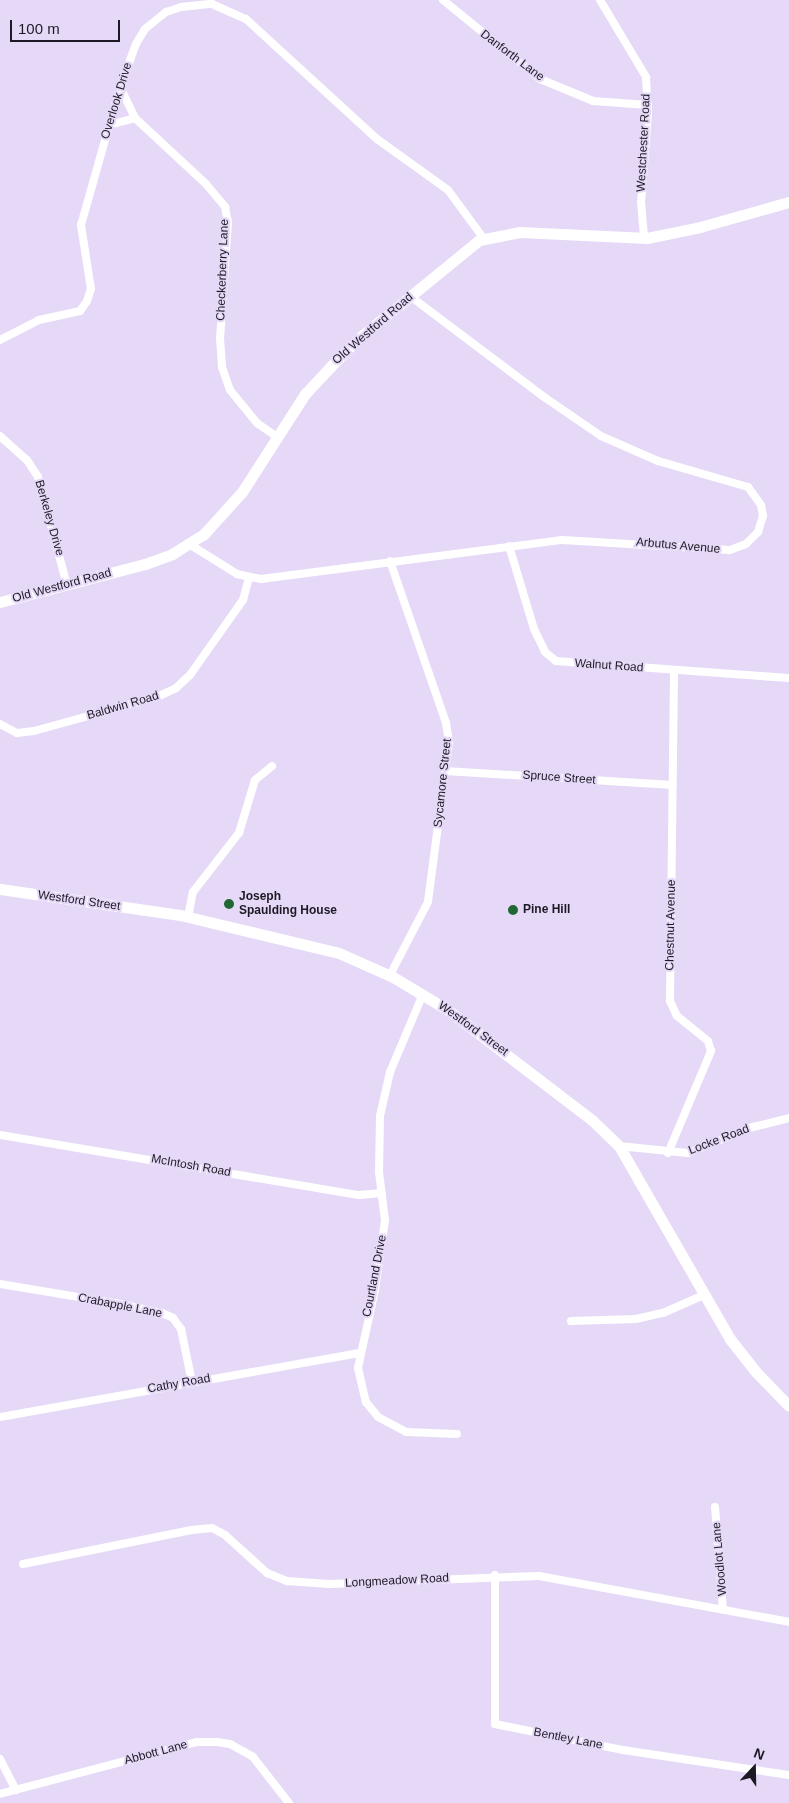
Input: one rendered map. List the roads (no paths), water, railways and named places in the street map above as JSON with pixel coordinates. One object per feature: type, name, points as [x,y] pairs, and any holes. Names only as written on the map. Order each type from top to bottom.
[{"type":"main road","name":"Old Westford Road","points":[[0,602],[144,564],[172,554],[203,535],[232,505],[305,394],[330,367],[410,296],[484,239],[520,232],[644,238],[700,227],[789,202]]},
{"type":"main road","name":"Westford Street","points":[[0,889],[188,917],[339,953],[390,976],[423,994],[480,1032],[592,1120],[619,1146],[744,1357],[789,1406]]},
{"type":"street","name":"Danforth Lane","points":[[443,0],[506,54],[558,88],[593,100],[648,105]]},
{"type":"street","name":"Westchester Road","points":[[600,0],[646,77],[648,105],[641,202],[644,238]]},
{"type":"street","name":"Overlook Drive","points":[[0,340],[39,320],[80,311],[87,301],[91,289],[81,225],[120,88],[136,44],[156,19],[181,7],[212,4],[229,9],[266,35],[377,139],[448,190],[484,239]]},
{"type":"street","name":"Checkerberry Lane","points":[[120,88],[135,118],[206,184],[225,207],[228,222],[220,338],[222,367],[230,390],[257,423],[277,437]]},
{"type":"street","points":[[109,124],[135,118]]},
{"type":"street","name":"Arbutus Avenue","points":[[249,578],[576,539],[730,550],[746,544],[755,537],[760,528],[762,511],[756,495],[743,484],[658,461],[601,436],[544,397],[410,296]]},
{"type":"street","name":"Berkeley Drive","points":[[0,436],[20,453],[38,477],[67,585]]},
{"type":"street","points":[[189,544],[249,578]]},
{"type":"street","name":"Walnut Road","points":[[508,546],[534,629],[550,658],[575,664],[789,678]]},
{"type":"street","name":"Sycamore Street","points":[[390,561],[446,723],[449,742],[428,902],[390,976]]},
{"type":"street","name":"Baldwin Road","points":[[0,724],[16,733],[34,731],[156,698],[176,688],[190,675],[243,600],[249,578]]},
{"type":"street","name":"Chestnut Avenue","points":[[668,1153],[711,1051],[708,1041],[677,1016],[670,1001],[674,671]]},
{"type":"street","points":[[188,917],[193,892],[239,833],[255,780],[272,766]]},
{"type":"street","name":"Spruce Street","points":[[445,771],[673,785]]},
{"type":"street","name":"Courtland Drive","points":[[423,994],[384,1092],[379,1137],[385,1220],[382,1251],[359,1353],[360,1379],[366,1402],[378,1417],[406,1432],[457,1434]]},
{"type":"street","name":"Locke Road","points":[[619,1146],[668,1153],[688,1153],[743,1130],[789,1118]]},
{"type":"street","name":"McIntosh Road","points":[[0,1135],[359,1195],[382,1193]]},
{"type":"street","name":"Crabapple Lane","points":[[0,1284],[162,1313],[173,1318],[181,1329],[192,1382]]},
{"type":"street","points":[[571,1321],[636,1319],[663,1313],[706,1294]]},
{"type":"street","name":"Cathy Road","points":[[0,1417],[359,1353]]},
{"type":"street","name":"Woodlot Lane","points":[[715,1508],[723,1610]]},
{"type":"street","name":"Longmeadow Road","points":[[22,1564],[192,1530],[212,1528],[225,1535],[262,1570],[286,1581],[329,1584],[495,1575],[567,1580],[789,1622]]},
{"type":"street","name":"Bentley Lane","points":[[495,1575],[495,1724],[623,1750],[789,1775]]},
{"type":"street","name":"Abbott Lane","points":[[0,1794],[197,1742],[217,1742],[230,1744],[253,1757],[289,1803]]},
{"type":"street","points":[[0,1759],[16,1790]]},
{"type":"place","name":"Joseph Spaulding House","points":[[229,904]]},
{"type":"place","name":"Pine Hill","points":[[513,910]]}]
